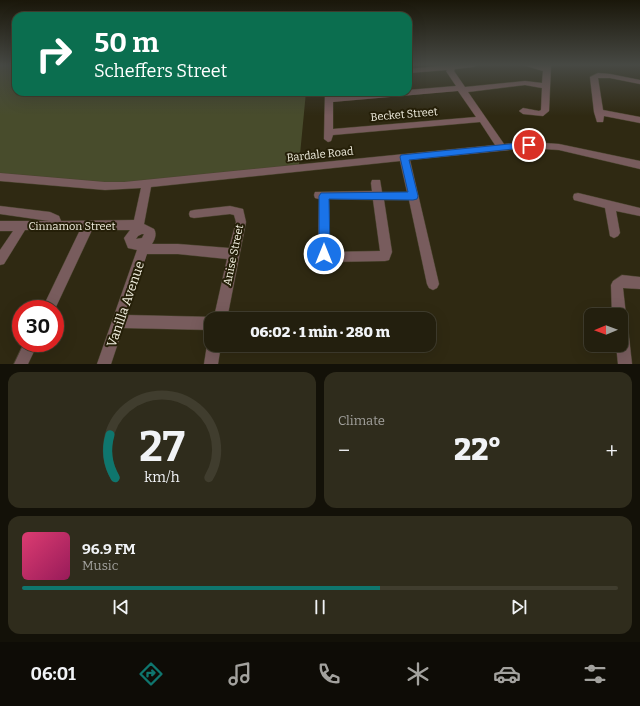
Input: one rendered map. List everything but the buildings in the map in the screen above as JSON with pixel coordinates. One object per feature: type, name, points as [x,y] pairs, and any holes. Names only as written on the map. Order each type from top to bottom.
[{"type":"street","points":[[457,82],[501,147]]},
{"type":"street","points":[[523,111],[540,114],[545,111],[546,82]]},
{"type":"street","points":[[594,82],[599,116],[640,120]]},
{"type":"street","points":[[412,92],[525,83],[546,86]]},
{"type":"street","name":"Becket Street","points":[[329,96],[328,136],[482,119]]},
{"type":"street","name":"Bardale Road","points":[[0,177],[105,186],[147,184],[529,145],[551,146],[640,165]]},
{"type":"street","points":[[404,157],[433,284]]},
{"type":"street","points":[[376,183],[378,196],[386,252],[385,256],[327,257],[324,254],[321,196],[378,196],[413,196]]},
{"type":"street","points":[[147,184],[139,227],[130,240],[132,244],[233,254]]},
{"type":"street","points":[[578,197],[640,212]]},
{"type":"street","points":[[610,205],[614,233]]},
{"type":"street","points":[[0,210],[50,216],[55,219],[56,226]]},
{"type":"street","name":"Anise Street","points":[[194,214],[230,210],[239,212],[240,222],[221,312]]},
{"type":"street","name":"Cinnamon Street","points":[[0,226],[139,227]]},
{"type":"street","points":[[0,260],[22,226]]},
{"type":"street","points":[[52,300],[88,226]]},
{"type":"street","name":"Vanilla Avenue","points":[[104,364],[144,246]]},
{"type":"street","points":[[619,308],[616,285],[622,281],[640,283]]},
{"type":"street","points":[[119,321],[204,323]]},
{"type":"street","points":[[21,364],[27,352]]},
{"type":"street","points":[[211,364],[213,352]]},
{"type":"street","points":[[624,352],[625,364]]},
{"type":"green space","points":[[0,82],[12,82],[12,96],[306,96],[299,165],[139,182],[96,182],[0,174]]},
{"type":"route","points":[[324,254],[324,196],[413,196],[404,157],[529,145]]}]
